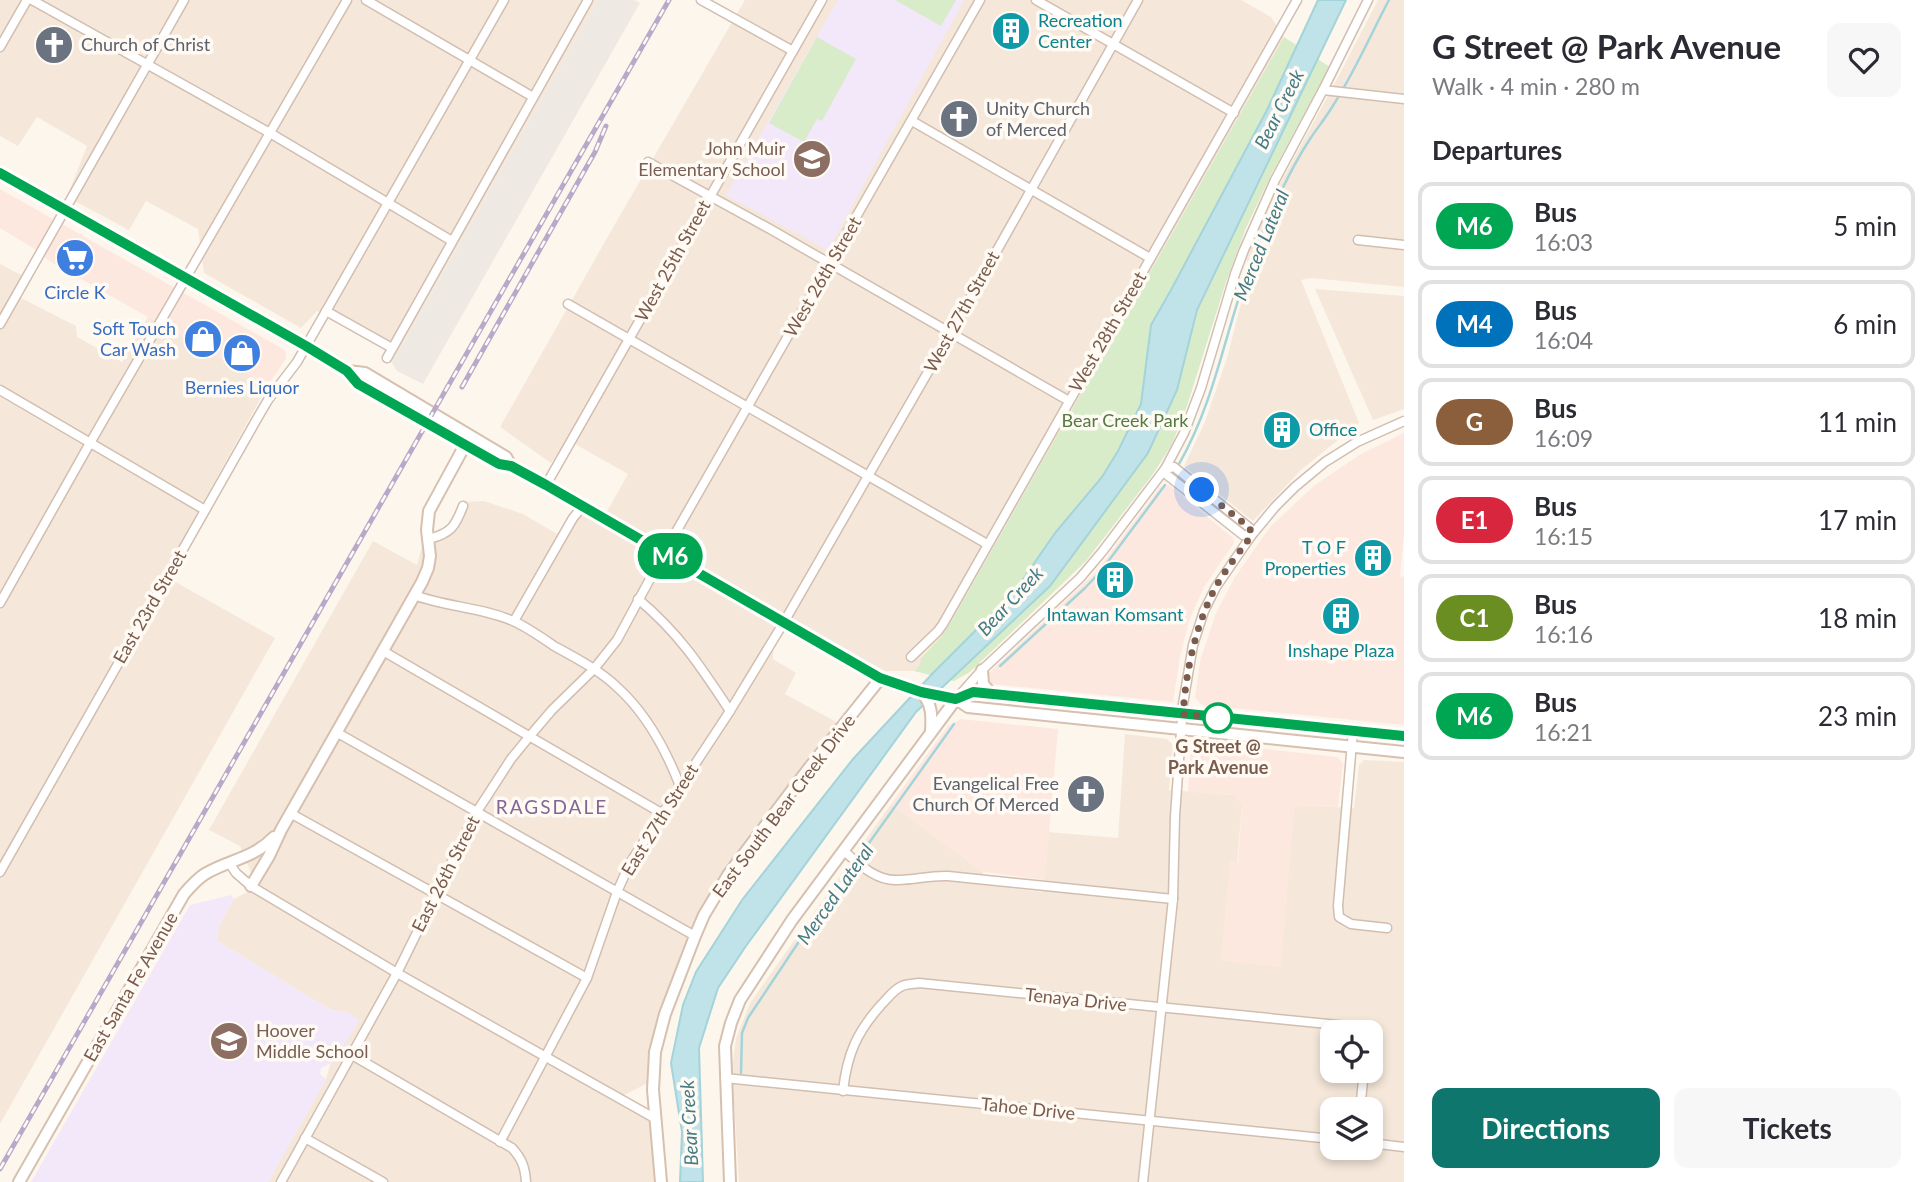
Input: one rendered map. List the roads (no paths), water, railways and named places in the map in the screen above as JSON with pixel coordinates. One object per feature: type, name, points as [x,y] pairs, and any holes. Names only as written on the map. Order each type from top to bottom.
[{"type":"main road","points":[[0,173],[306,346],[347,371],[358,384],[499,464],[511,466],[546,485],[880,678],[921,692],[950,698],[968,707],[1404,752]]},
{"type":"main road","points":[[347,371],[365,373],[506,457],[511,466]]},
{"type":"main road","name":"East Santa Fe Avenue","points":[[251,886],[428,568],[430,551],[427,522],[430,507],[465,445]]},
{"type":"main road","points":[[982,670],[983,684],[992,695]]},
{"type":"main road","name":"East South Bear Creek Drive","points":[[661,1182],[653,1075],[658,1036],[677,980],[704,915],[729,875],[880,678]]},
{"type":"main road","points":[[921,692],[926,697],[931,712],[931,733]]},
{"type":"main road","points":[[730,1182],[725,1046],[740,1000],[792,920],[847,854],[931,733],[950,698],[973,692],[1404,736]]},
{"type":"main road","name":"East Santa Fe Avenue","points":[[19,1182],[184,894],[194,882],[206,874],[263,847],[281,830]]},
{"type":"street","points":[[0,47],[27,0]]},
{"type":"street","points":[[33,0],[270,133],[452,241]]},
{"type":"street","points":[[0,324],[184,0]]},
{"type":"street","points":[[0,603],[347,0]]},
{"type":"street","points":[[366,0],[534,97]]},
{"type":"street","name":"East 23rd Street","points":[[0,872],[268,400],[292,370],[503,0]]},
{"type":"street","points":[[387,358],[588,0]]},
{"type":"street","points":[[701,0],[793,51]]},
{"type":"street","name":"West 25th Street","points":[[546,485],[822,0]]},
{"type":"street","name":"West 26th Street","points":[[664,553],[980,0]]},
{"type":"street","points":[[1037,0],[1234,113]]},
{"type":"street","name":"West 27th Street","points":[[784,622],[1139,0]]},
{"type":"street","name":"West 28th Street","points":[[911,657],[938,631],[1297,0]]},
{"type":"street","points":[[950,698],[1080,578],[1165,469],[1184,433],[1201,388],[1244,250],[1275,180],[1326,91],[1368,0]]},
{"type":"street","points":[[1326,91],[1404,99]]},
{"type":"street","points":[[912,121],[1150,258]]},
{"type":"street","points":[[648,162],[1069,401]]},
{"type":"street","points":[[1358,240],[1404,244]]},
{"type":"street","points":[[568,304],[987,544]]},
{"type":"street","points":[[326,311],[392,348]]},
{"type":"street","points":[[0,390],[205,510]]},
{"type":"street","points":[[1143,1182],[1173,899],[1181,730],[1193,646],[1204,611],[1216,587],[1251,536],[1295,487],[1325,462],[1357,442],[1404,421]]},
{"type":"street","points":[[1165,469],[1174,467],[1250,528],[1251,536]]},
{"type":"street","points":[[1165,469],[1167,475],[1243,535],[1251,536]]},
{"type":"street","points":[[1179,485],[1185,477]]},
{"type":"street","points":[[1196,498],[1202,490]]},
{"type":"street","points":[[429,539],[448,533],[463,506]]},
{"type":"street","points":[[514,621],[573,518],[583,506]]},
{"type":"street","name":"East 26th Street","points":[[281,1182],[397,972],[476,813],[528,737],[594,669],[617,640],[664,553]]},
{"type":"street","points":[[414,595],[514,621],[594,669],[617,687],[643,717],[662,747],[680,786]]},
{"type":"street","points":[[638,599],[678,636],[730,711]]},
{"type":"street","name":"East 27th Street","points":[[500,1142],[587,978],[630,863],[730,711],[784,622]]},
{"type":"street","points":[[383,651],[663,814]]},
{"type":"street","points":[[1353,731],[1339,917],[1351,924],[1387,928]]},
{"type":"street","points":[[336,732],[695,936]]},
{"type":"street","points":[[290,813],[587,978]]},
{"type":"street","points":[[847,854],[871,873],[894,881],[932,875],[948,876],[1173,899]]},
{"type":"street","points":[[230,864],[251,886],[656,1119]]},
{"type":"street","name":"Tenaya Drive","points":[[843,1091],[845,1067],[859,1036],[874,1013],[889,995],[903,986],[919,983],[1320,1023]]},
{"type":"street","points":[[352,1055],[512,1148],[521,1157],[526,1182]]},
{"type":"street","name":"Tahoe Drive","points":[[725,1078],[1320,1138]]},
{"type":"street","points":[[305,1138],[383,1182]]},
{"type":"street","points":[[1383,1145],[1404,1147]]},
{"type":"water","name":"Bear Creek","points":[[1318,0],[1346,0],[1197,310],[1177,390],[1148,453],[1050,586],[916,712],[718,988],[699,1048],[703,1182],[680,1182],[682,1132],[671,1063],[683,1005],[696,972],[742,900],[853,759],[933,673],[1015,591],[1055,533],[1102,477],[1141,404],[1151,325],[1267,110]]},
{"type":"waterway","name":"Merced Lateral","points":[[1179,464],[1204,410],[1247,272],[1276,203],[1302,151],[1349,79],[1389,0]]},
{"type":"waterway","name":"Merced Lateral","points":[[1000,666],[1101,571],[1165,485]]},
{"type":"waterway","name":"Merced Lateral","points":[[741,1073],[742,1033],[748,1018],[804,934],[954,724]]},
{"type":"railway","points":[[0,1169],[669,0]]},
{"type":"railway","points":[[462,387],[595,152],[606,126]]},
{"type":"place","name":"Recreation Center","points":[[1011,31]]},
{"type":"place","name":"Church of Christ","points":[[54,45]]},
{"type":"place","name":"Unity Church of Merced","points":[[959,119]]},
{"type":"place","name":"John Muir Elementary School","points":[[812,159]]},
{"type":"place","name":"Circle K","points":[[75,258]]},
{"type":"place","name":"Soft Touch Car Wash","points":[[203,339]]},
{"type":"place","name":"Bernies Liquor","points":[[242,353]]},
{"type":"place","name":"Office","points":[[1282,430]]},
{"type":"place","name":"T O F Properties","points":[[1373,558]]},
{"type":"place","name":"Intawan Komsant","points":[[1115,580]]},
{"type":"place","name":"Inshape Plaza","points":[[1341,616]]},
{"type":"place","name":"G Street @ Park Avenue","points":[[1218,718]]},
{"type":"place","name":"Evangelical Free Church Of Merced","points":[[1086,794]]},
{"type":"place","name":"Hoover Middle School","points":[[229,1041]]},
{"type":"district","name":"RAGSDALE","points":[[552,807]]},
{"type":"park label","name":"Bear Creek Park","points":[[1125,421]]}]
